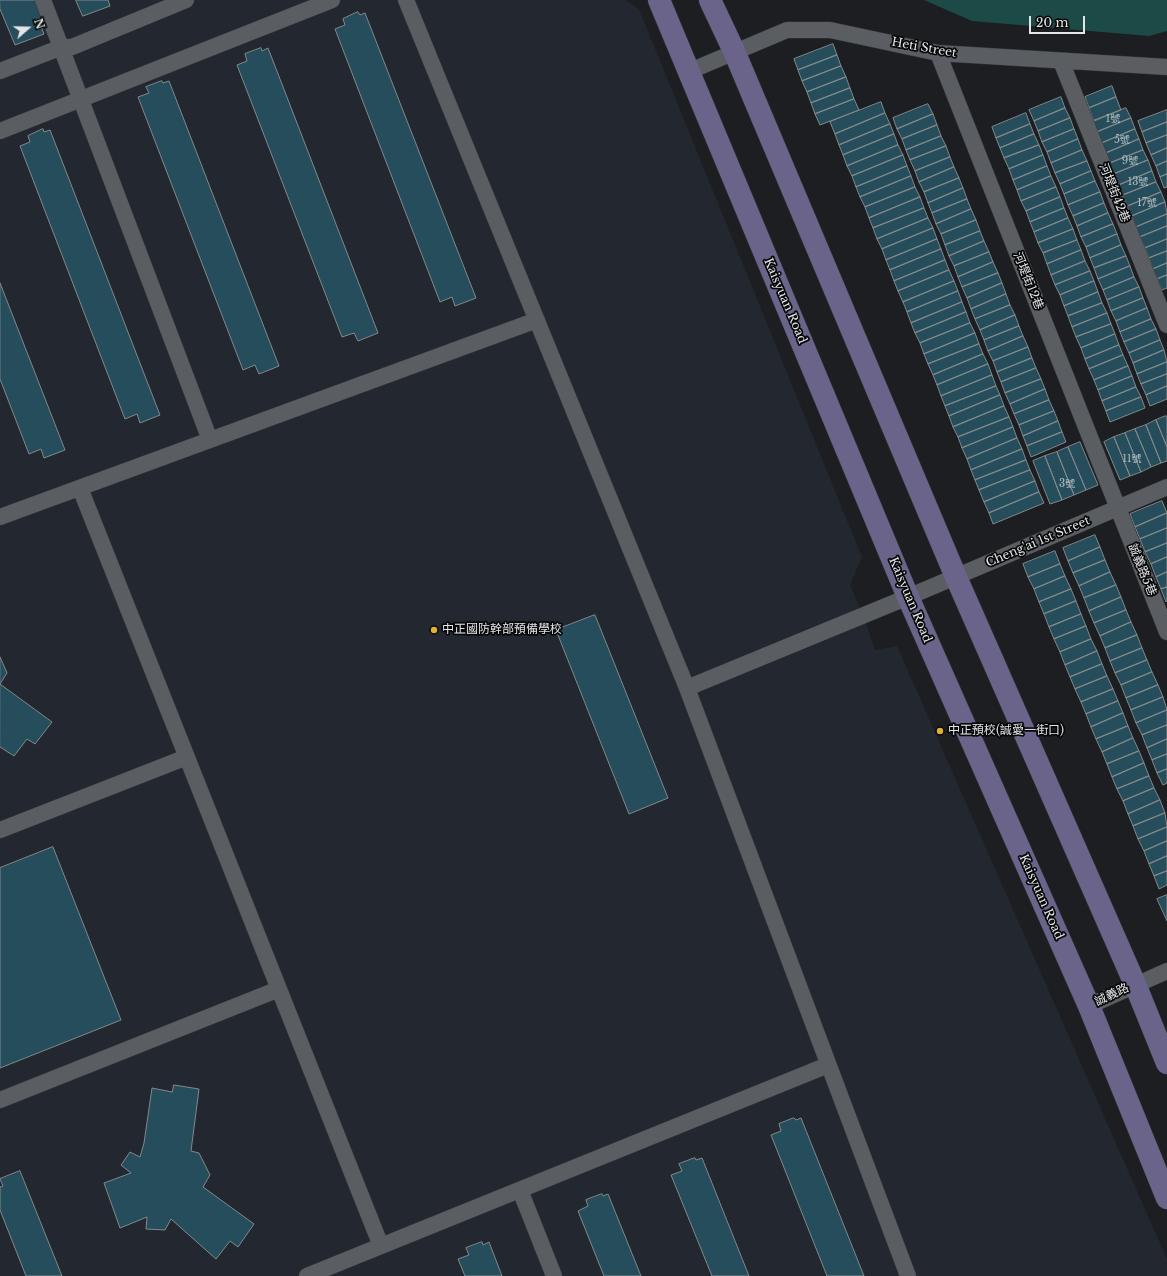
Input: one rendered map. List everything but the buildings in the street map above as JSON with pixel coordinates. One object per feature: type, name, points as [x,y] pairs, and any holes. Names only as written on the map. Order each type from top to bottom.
[{"type":"street","points":[[44,0],[210,440]]},
{"type":"street","points":[[2,65],[62,47],[72,47],[186,0]]},
{"type":"street","points":[[0,131],[332,0]]},
{"type":"street","points":[[406,0],[687,688],[908,1276]]},
{"type":"street","name":"Kaisyuan Road","points":[[659,0],[690,71],[908,597],[1089,1006],[1167,1198]]},
{"type":"street","points":[[710,0],[734,51],[956,577],[1135,984],[1167,1063]]},
{"type":"street","name":"Heti Street","points":[[690,71],[734,51],[787,30],[823,30],[938,53],[1167,67]]},
{"type":"street","name":"河堤街12巷","points":[[938,53],[1118,508]]},
{"type":"street","name":"河堤街42巷","points":[[1061,61],[1167,325]]},
{"type":"street","points":[[0,517],[537,320]]},
{"type":"street","name":"Cheng'ai 1st Street","points":[[687,688],[956,577],[1167,487]]},
{"type":"street","points":[[80,488],[381,1246]]},
{"type":"street","name":"誠義路5巷","points":[[1118,508],[1167,632]]},
{"type":"street","points":[[0,830],[187,757]]},
{"type":"street","name":"誠義路","points":[[1089,1006],[1135,984],[1167,971]]},
{"type":"street","points":[[0,1100],[279,989]]},
{"type":"street","points":[[307,1276],[828,1065]]},
{"type":"street","points":[[520,1190],[554,1276]]},
{"type":"shaded area","name":"中正國防幹部預備學校","points":[[0,0],[626,0],[639,9],[862,557],[850,585],[863,615],[875,650],[897,646],[1167,1259],[1167,1276],[0,1276]]},
{"type":"shaded area","points":[[924,0],[1167,0],[1167,31],[1149,36],[972,21]]},
{"type":"place","name":"中正國防幹部預備學校","points":[[434,630]]},
{"type":"place","name":"中正預校(誠愛一街口)","points":[[940,731]]}]
